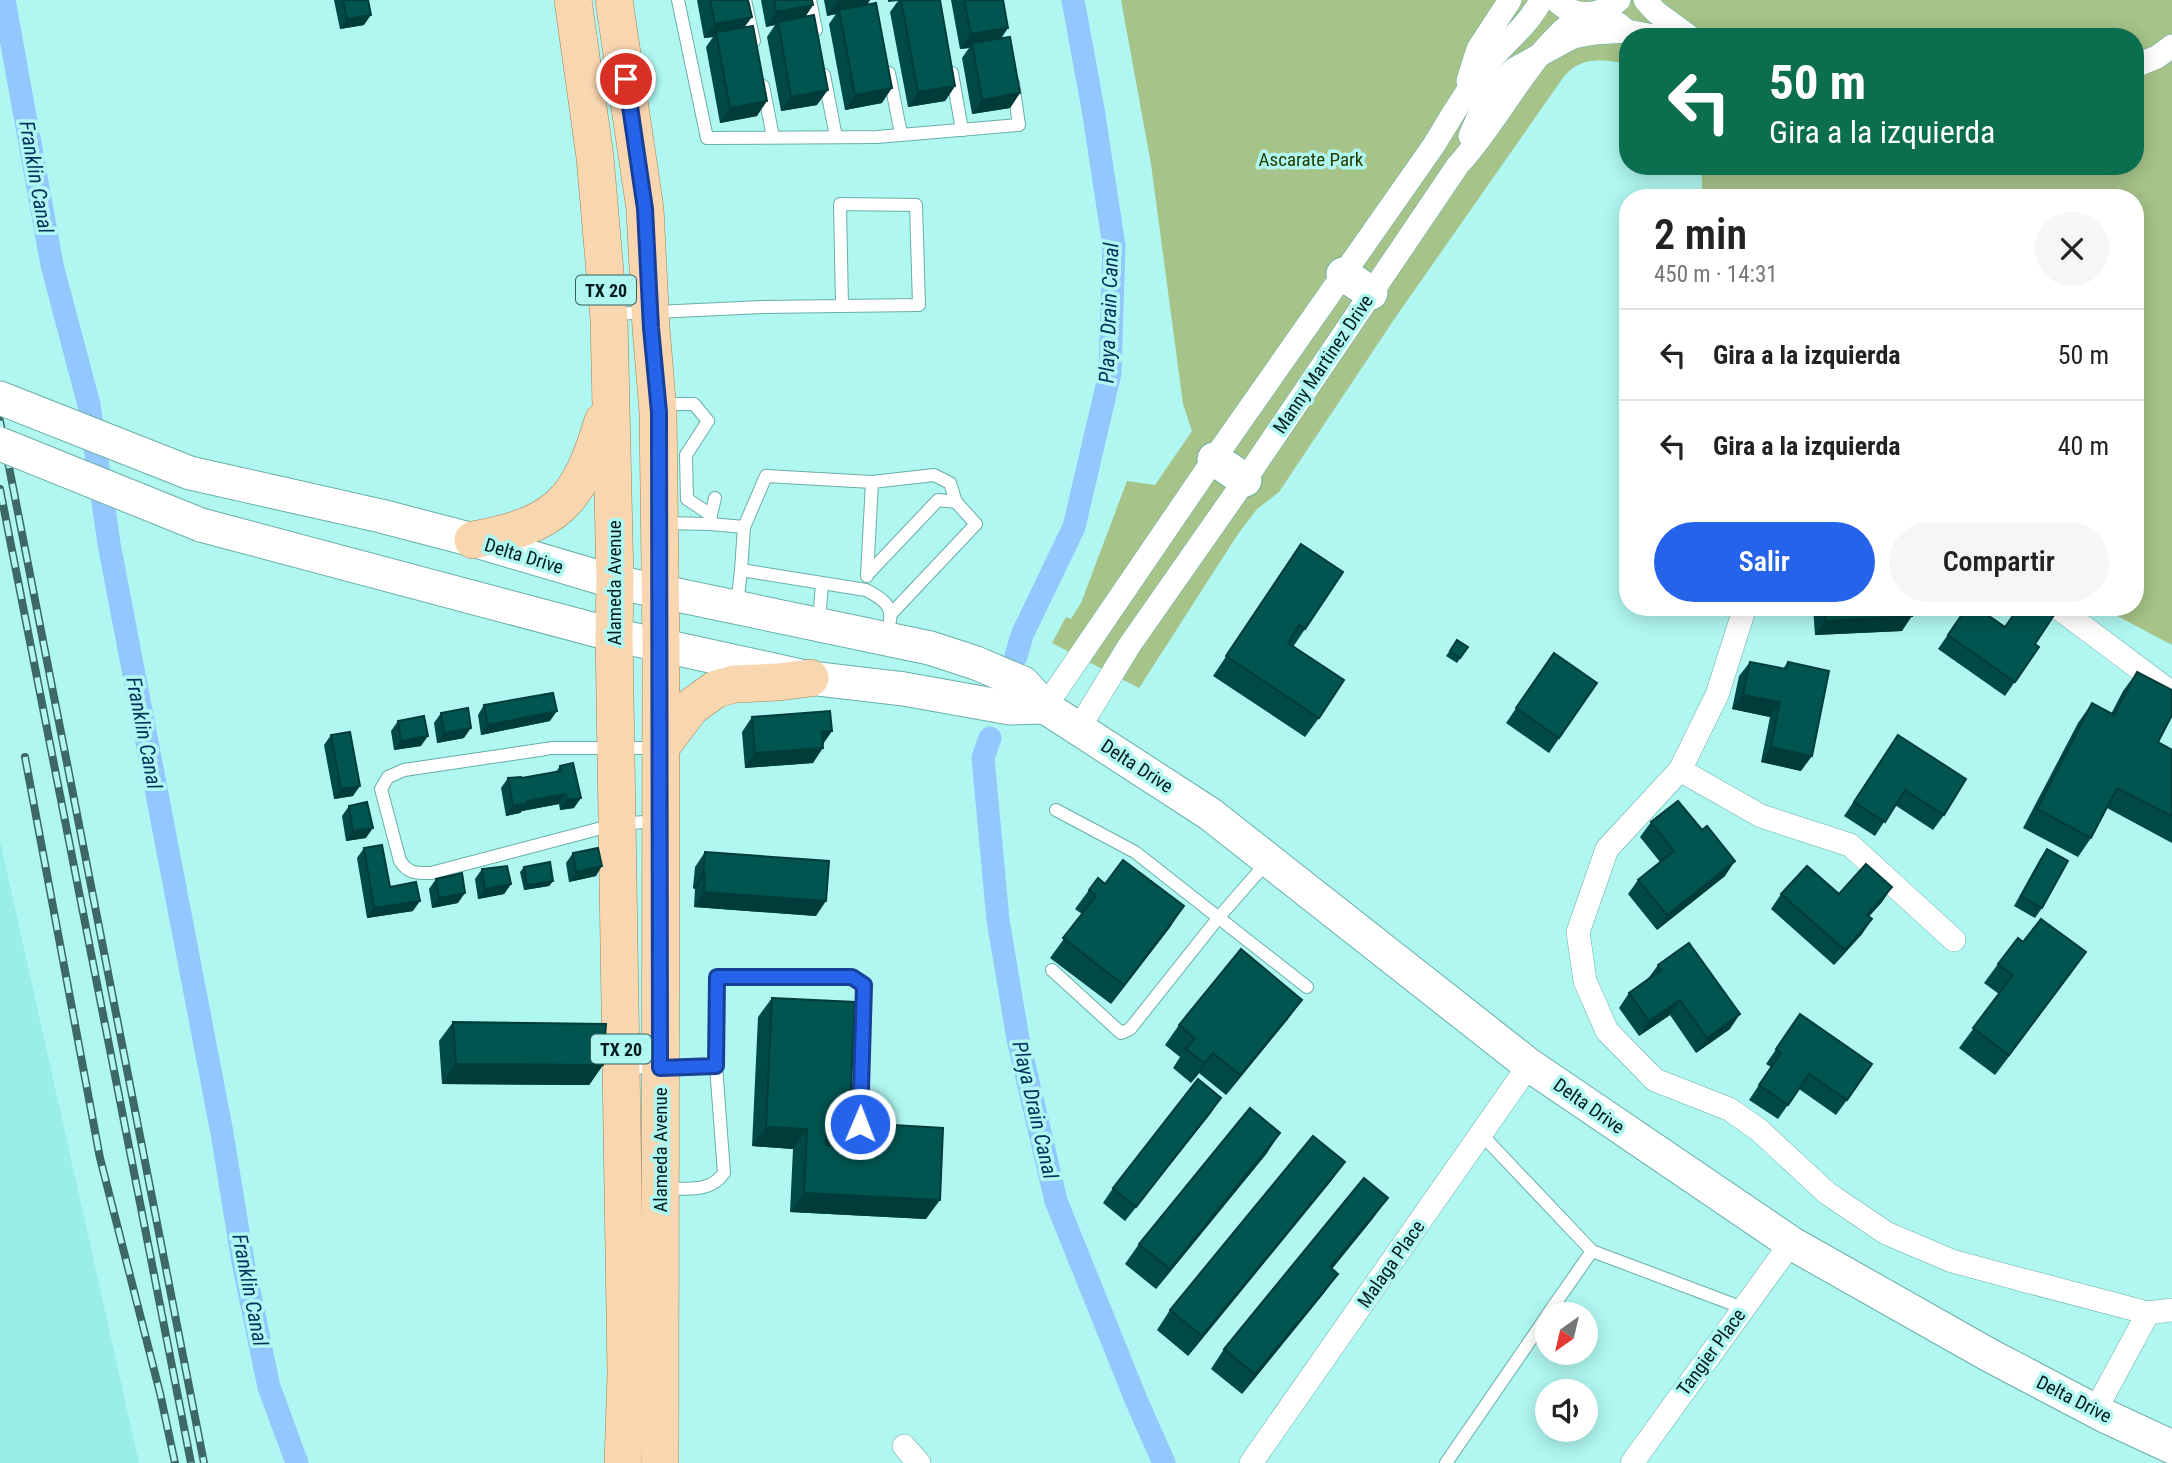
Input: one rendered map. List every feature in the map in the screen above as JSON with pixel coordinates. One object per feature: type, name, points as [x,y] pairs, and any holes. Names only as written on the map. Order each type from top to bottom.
[{"type":"main road","name":"Alameda Avenue","points":[[573,0],[595,157],[608,314],[615,582],[621,1068],[641,1188],[660,1463]]},
{"type":"main road","name":"Alameda Avenue","points":[[614,0],[645,209],[658,404],[661,645],[660,1068],[641,1188],[626,1374],[623,1463]]},
{"type":"main road","points":[[1343,274],[1371,293]]},
{"type":"main road","points":[[473,540],[505,534],[534,524],[567,500],[580,483],[595,449],[611,394]]},
{"type":"main road","name":"Delta Drive","points":[[0,398],[190,473],[381,516],[615,582],[819,624],[892,631],[1023,683],[1045,707],[1210,814],[1529,1065],[1791,1243],[1989,1355],[2095,1411],[2172,1447]]},
{"type":"main road","points":[[0,444],[201,525],[614,635],[810,678],[1010,708],[1045,707]]},
{"type":"main road","points":[[1214,459],[1245,480]]},
{"type":"main road","points":[[887,688],[892,631]]},
{"type":"main road","points":[[660,748],[691,707],[716,688],[810,678]]},
{"type":"street","points":[[1464,95],[1478,49],[1510,0]]},
{"type":"street","name":"Manny Martinez Drive","points":[[1045,707],[1214,459],[1434,145],[1464,95],[1490,61],[1519,32],[1541,0]]},
{"type":"street","points":[[1556,0],[1571,11],[1600,9],[1624,28]]},
{"type":"street","points":[[1645,0],[1678,28]]},
{"type":"street","name":"Manny Martinez Drive","points":[[1079,728],[1129,646],[1458,165],[1474,148],[1541,54],[1566,25],[1600,9]]},
{"type":"street","points":[[1541,54],[1573,37],[1619,32]]},
{"type":"street","points":[[2144,62],[2157,57],[2172,46]]},
{"type":"street","points":[[1742,616],[1717,695],[1679,770],[1606,849],[1578,932],[1585,981],[1607,1031],[1655,1080],[1729,1109],[1759,1130],[1827,1193],[1886,1233],[1952,1261],[2148,1313],[2172,1310]]},
{"type":"street","points":[[2069,616],[2172,693]]},
{"type":"street","points":[[1679,770],[1761,816],[1850,845],[1954,940]]},
{"type":"street","name":"Malaga Place","points":[[1251,1463],[1529,1065]]},
{"type":"street","name":"Tangier Place","points":[[1632,1463],[1791,1243]]},
{"type":"street","points":[[2095,1411],[2148,1313]]},
{"type":"lane","points":[[678,0],[706,138],[836,137],[1020,125],[1011,75]]},
{"type":"lane","points":[[746,0],[756,50]]},
{"type":"lane","points":[[810,0],[818,41]]},
{"type":"lane","points":[[885,54],[901,134]]},
{"type":"lane","points":[[950,65],[962,130]]},
{"type":"lane","points":[[823,68],[836,137]]},
{"type":"lane","points":[[761,75],[773,137]]},
{"type":"lane","points":[[608,314],[762,307],[842,306],[919,305],[916,205],[840,204],[842,306]]},
{"type":"lane","points":[[658,404],[694,404],[718,432]]},
{"type":"lane","points":[[708,421],[686,455],[687,499],[711,519]]},
{"type":"lane","points":[[737,608],[744,527],[763,474],[872,482],[934,475],[950,483],[956,502],[976,524],[892,631]]},
{"type":"lane","points":[[866,590],[872,482]]},
{"type":"lane","points":[[711,519],[715,498]]},
{"type":"lane","points":[[867,575],[938,500],[956,502]]},
{"type":"lane","points":[[660,523],[711,519],[744,527]]},
{"type":"lane","points":[[741,570],[866,590],[883,598],[892,631]]},
{"type":"lane","points":[[819,624],[821,583]]},
{"type":"lane","points":[[660,748],[549,749],[404,769],[388,777],[381,789],[400,861],[407,871],[414,873],[431,873],[617,824],[660,821]]},
{"type":"lane","points":[[1056,810],[1135,852],[1307,987]]},
{"type":"lane","points":[[1052,971],[1121,1033],[1130,1029],[1268,860]]},
{"type":"lane","points":[[641,1188],[705,1188],[717,1183],[724,1172],[716,1066],[717,977],[852,977],[864,985],[860,1124]]},
{"type":"lane","points":[[621,1068],[716,1066]]},
{"type":"lane","points":[[1482,1135],[1592,1251],[1742,1308]]},
{"type":"lane","points":[[1556,1302],[1592,1251]]},
{"type":"lane","points":[[1446,1463],[1535,1333]]},
{"type":"shaded area","points":[[0,841],[139,1463],[0,1463]]},
{"type":"green space","name":"Ascarate Park","points":[[1121,0],[2172,0],[2172,645],[2117,616],[2144,616],[2144,189],[1702,189],[1702,175],[2144,175],[2144,28],[1619,28],[1619,63],[1594,60],[1579,65],[1565,75],[1395,318],[1279,492],[1257,509],[1238,534],[1139,688],[1052,643],[1066,617],[1071,619],[1081,603],[1127,481],[1155,485],[1192,431],[1183,404],[1151,164]]},
{"type":"building","points":[[343,0],[368,0],[371,15],[347,19]]},
{"type":"building","points":[[710,0],[748,0],[752,17],[715,24]]},
{"type":"building","points":[[774,0],[812,0],[813,5],[776,12]]},
{"type":"building","points":[[901,0],[940,0],[955,86],[918,92]]},
{"type":"building","points":[[964,0],[1003,0],[1008,28],[971,34]]},
{"type":"building","points":[[876,3],[892,88],[855,95],[839,10]]},
{"type":"building","points":[[814,15],[828,90],[791,97],[778,22]]},
{"type":"building","points":[[753,26],[767,101],[730,108],[716,32]]},
{"type":"building","points":[[1010,37],[1020,93],[982,100],[972,43]]},
{"type":"building","points":[[1301,544],[1343,572],[1305,629],[1299,625],[1288,643],[1344,680],[1319,718],[1226,656]]},
{"type":"building","points":[[1825,616],[1912,616],[1825,621]]},
{"type":"building","points":[[1961,616],[1989,616],[2005,627],[2013,616],[2053,616],[2035,644],[2039,647],[2015,682],[1948,635]]},
{"type":"building","points":[[1457,640],[1468,647],[1460,658],[1450,651]]},
{"type":"building","points":[[1554,653],[1597,683],[1559,738],[1516,708]]},
{"type":"building","points":[[1750,662],[1786,669],[1788,662],[1829,671],[1812,756],[1771,747],[1780,702],[1743,695]]},
{"type":"building","points":[[2137,672],[2172,690],[2172,715],[2158,742],[2172,750],[2172,816],[2117,788],[2091,838],[2037,809],[2092,703],[2114,715]]},
{"type":"building","points":[[553,693],[557,711],[488,725],[484,705]]},
{"type":"building","points":[[468,708],[471,728],[444,733],[441,713]]},
{"type":"building","points":[[830,711],[832,731],[822,731],[823,748],[755,753],[752,717]]},
{"type":"building","points":[[424,716],[428,736],[401,741],[398,721]]},
{"type":"building","points":[[350,732],[360,786],[341,789],[331,735]]},
{"type":"building","points":[[1898,735],[1966,779],[1944,815],[1905,790],[1885,822],[1854,802]]},
{"type":"building","points":[[573,763],[581,798],[567,800],[566,794],[513,806],[508,778],[561,771],[560,766]]},
{"type":"building","points":[[1678,801],[1702,830],[1707,826],[1735,861],[1667,915],[1638,880],[1674,851],[1651,822]]},
{"type":"building","points":[[367,802],[373,828],[353,831],[349,806]]},
{"type":"building","points":[[382,845],[390,887],[416,882],[420,901],[374,908],[364,848]]},
{"type":"building","points":[[598,848],[602,866],[576,872],[573,853]]},
{"type":"building","points":[[2047,849],[2068,861],[2042,908],[2021,896]]},
{"type":"building","points":[[705,852],[829,861],[826,901],[704,892]]},
{"type":"building","points":[[1123,860],[1184,906],[1124,985],[1063,938],[1096,896],[1089,890],[1098,878],[1105,884]]},
{"type":"building","points":[[550,862],[553,881],[527,885],[524,867]]},
{"type":"building","points":[[1866,864],[1892,887],[1867,915],[1872,919],[1845,950],[1781,894],[1807,866],[1839,894]]},
{"type":"building","points":[[507,866],[511,884],[485,889],[482,869]]},
{"type":"building","points":[[462,873],[465,893],[439,898],[436,879]]},
{"type":"building","points":[[2041,919],[2086,952],[2009,1055],[1973,1028],[2013,975],[1998,964],[2018,938],[2023,942]]},
{"type":"building","points":[[1689,943],[1740,1014],[1707,1038],[1680,1000],[1649,1021],[1629,993],[1661,970],[1658,965]]},
{"type":"building","points":[[1241,949],[1302,1000],[1240,1075],[1213,1053],[1204,1063],[1186,1049],[1195,1038],[1179,1025]]},
{"type":"building","points":[[772,998],[855,1002],[849,1130],[826,1129],[826,1145],[876,1147],[877,1124],[943,1128],[940,1200],[804,1193],[807,1129],[766,1127]]},
{"type":"building","points":[[1800,1014],[1872,1064],[1847,1100],[1809,1074],[1788,1105],[1759,1085],[1781,1053],[1776,1049]]},
{"type":"building","points":[[453,1022],[606,1024],[603,1065],[456,1064]]},
{"type":"building","points":[[1198,1079],[1221,1098],[1136,1207],[1113,1188]]},
{"type":"building","points":[[1250,1108],[1280,1133],[1170,1269],[1139,1244]]},
{"type":"building","points":[[1313,1136],[1345,1162],[1202,1336],[1170,1310]]},
{"type":"building","points":[[1364,1178],[1388,1198],[1330,1267],[1338,1274],[1255,1374],[1224,1349]]},
{"type":"waterway","name":"Franklin Canal","points":[[4,0],[52,265],[89,405],[109,544],[222,1133],[243,1262],[269,1387],[297,1463]]},
{"type":"waterway","name":"Playa Drain Canal","points":[[1016,656],[1022,635],[1074,527],[1110,373],[1114,246],[1073,0]]},
{"type":"waterway","name":"Playa Drain Canal","points":[[990,738],[983,758],[998,920],[1018,1039],[1056,1201],[1164,1463]]},
{"type":"railway","points":[[0,421],[204,1463]]},
{"type":"railway","points":[[0,489],[191,1463]]},
{"type":"railway","points":[[25,757],[100,1158],[160,1393],[175,1463]]},
{"type":"route","points":[[626,79],[645,209],[651,328],[659,412],[660,1068],[716,1066],[717,977],[852,977],[864,985],[860,1124]]}]
